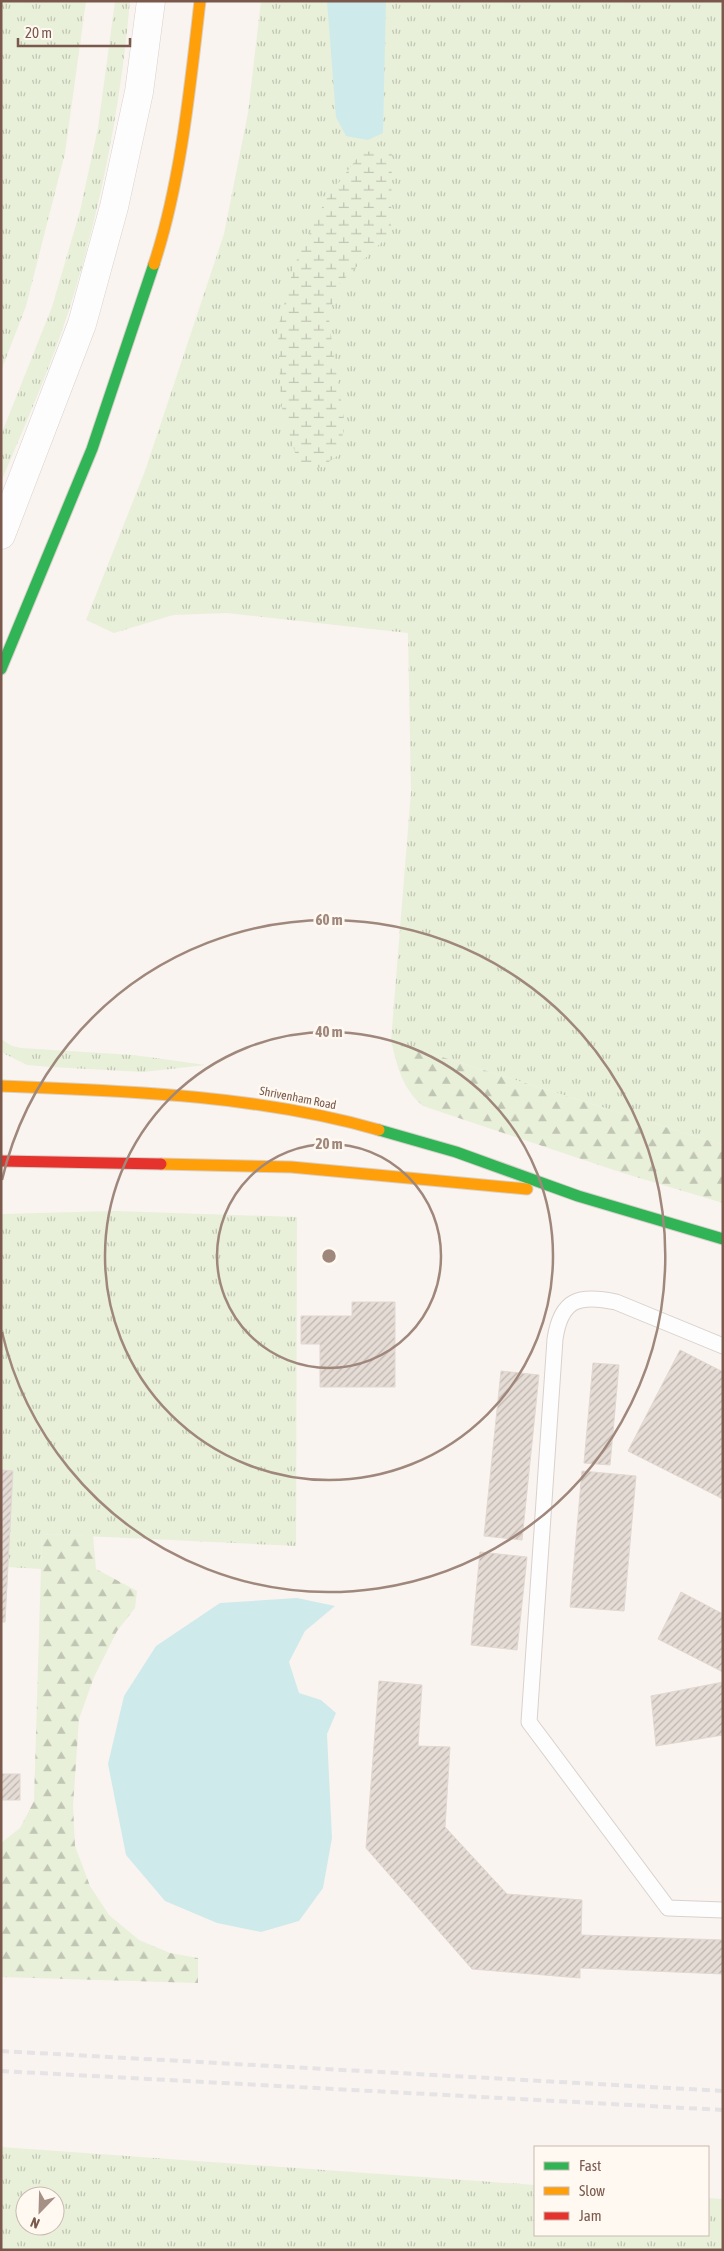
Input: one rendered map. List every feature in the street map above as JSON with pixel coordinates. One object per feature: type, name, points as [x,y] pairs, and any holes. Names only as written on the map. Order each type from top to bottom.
[{"type":"main road","points":[[1,669],[92,449],[156,257],[176,172],[190,86],[200,1]]},
{"type":"main road","points":[[12,1076],[24,1087]]},
{"type":"main road","name":"Shrivenham Road","points":[[1,1086],[153,1092],[290,1109],[348,1122],[456,1152],[578,1196],[723,1239]]},
{"type":"main road","name":"Shrivenham Road","points":[[1,1161],[291,1167],[438,1179],[578,1196]]},
{"type":"street","points":[[1,535],[82,324],[114,207],[139,92],[151,1]]},
{"type":"lane","points":[[723,1346],[616,1302],[603,1299],[584,1298],[572,1304],[561,1316],[555,1339],[529,1722],[668,1908],[723,1910]]},
{"type":"green space","points":[[1,1],[86,1],[65,153],[26,306],[1,371]]},
{"type":"green space","points":[[115,1],[130,1],[114,127],[97,210],[62,331],[1,482],[1,435],[52,307],[80,211],[98,128]]},
{"type":"green space","points":[[261,1],[723,1],[723,1145],[391,1041],[411,792],[408,633],[227,613],[173,615],[114,633],[86,620],[145,471],[224,234],[248,113]]},
{"type":"green space","points":[[392,147],[391,233],[335,288],[329,323],[345,426],[337,456],[320,468],[298,463],[281,405],[278,328],[294,266],[325,201],[361,153]]},
{"type":"green space","points":[[1,1039],[12,1046],[21,1048],[133,1055],[206,1065],[143,1072],[27,1065],[3,1053]]},
{"type":"green space","points":[[391,1041],[723,1145],[723,1203],[623,1173],[423,1106],[405,1085]]},
{"type":"green space","points":[[114,1211],[297,1217],[296,1546],[42,1534],[41,1569],[8,1567],[13,1471],[3,1470],[1,1214]]},
{"type":"green space","points":[[42,1534],[93,1536],[96,1569],[137,1591],[135,1608],[117,1631],[94,1677],[79,1719],[73,1806],[75,1846],[90,1886],[109,1915],[139,1940],[170,1953],[198,1958],[198,1983],[1,1977],[1,1843],[20,1828],[34,1801]]},
{"type":"green space","points":[[1,2147],[534,2185],[534,2236],[709,2236],[709,2198],[723,2199],[723,2250],[1,2250]]},
{"type":"water","points":[[327,1],[386,1],[383,133],[368,140],[346,136],[336,117]]},
{"type":"water","points":[[297,1598],[335,1606],[305,1631],[289,1662],[299,1693],[321,1700],[336,1713],[327,1734],[332,1838],[323,1888],[299,1921],[261,1932],[217,1923],[165,1901],[126,1855],[108,1764],[124,1696],[156,1646],[220,1603]]},
{"type":"building","points":[[352,1302],[395,1302],[395,1387],[320,1387],[320,1344],[301,1344],[301,1316],[352,1316]]},
{"type":"building","points":[[680,1350],[723,1372],[723,1499],[628,1451]]},
{"type":"building","points":[[593,1363],[619,1365],[610,1465],[584,1463]]},
{"type":"building","points":[[501,1371],[539,1375],[522,1540],[484,1536]]},
{"type":"building","points":[[1,1470],[13,1471],[5,1622],[1,1622]]},
{"type":"building","points":[[582,1471],[636,1476],[624,1611],[570,1607]]},
{"type":"building","points":[[480,1552],[527,1557],[517,1650],[471,1645]]},
{"type":"building","points":[[681,1592],[723,1614],[723,1672],[658,1639]]},
{"type":"building","points":[[379,1681],[422,1685],[418,1746],[450,1747],[445,1827],[507,1894],[582,1900],[581,1935],[723,1940],[723,1974],[580,1968],[580,1978],[472,1969],[366,1848]]},
{"type":"building","points":[[723,1682],[723,1735],[656,1746],[651,1696]]},
{"type":"building","points":[[1,1774],[20,1774],[20,1800],[1,1800]]},
{"type":"railway","points":[[1,2051],[723,2091]]},
{"type":"railway","points":[[1,2071],[723,2110]]},
{"type":"traffic: fast","points":[[1,669],[92,449],[154,264]]},
{"type":"traffic: fast","points":[[379,1130],[456,1152],[578,1196],[723,1239]]},
{"type":"traffic: slow","points":[[154,264],[178,167],[200,1]]},
{"type":"traffic: slow","points":[[1,1086],[144,1093],[239,1102],[333,1118],[379,1130]]},
{"type":"traffic: slow","points":[[161,1164],[291,1167],[527,1189]]},
{"type":"traffic: jam","points":[[1,1161],[161,1164]]}]
